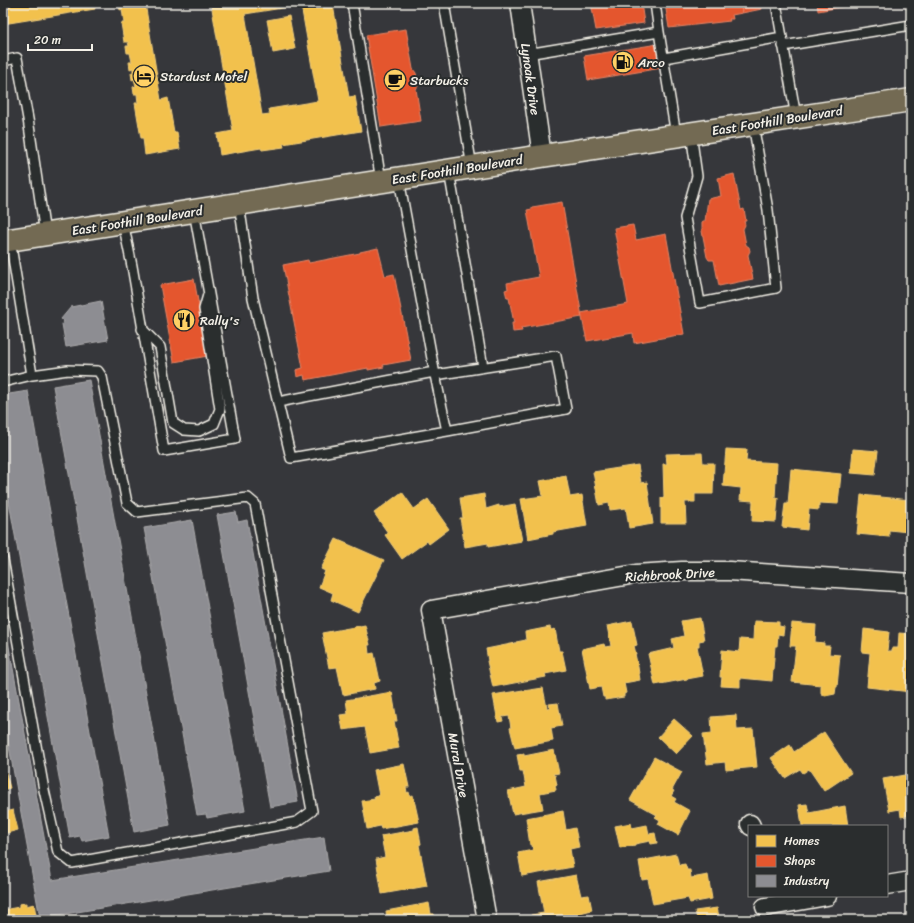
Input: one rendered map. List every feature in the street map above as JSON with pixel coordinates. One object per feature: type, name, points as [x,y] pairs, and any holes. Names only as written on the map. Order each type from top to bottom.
[{"type":"main road","name":"East Foothill Boulevard","points":[[6,240],[911,100]]},
{"type":"street","name":"Lynoak Drive","points":[[520,3],[542,156]]},
{"type":"street","name":"Richbrook Drive","points":[[431,610],[636,574],[682,571],[729,571],[911,584]]},
{"type":"street","name":"Mural Drive","points":[[431,610],[487,920]]},
{"type":"street","points":[[888,885],[911,881]]},
{"type":"street","points":[[765,908],[822,897]]},
{"type":"lane","points":[[352,3],[390,180],[447,431]]},
{"type":"lane","points":[[444,3],[472,167]]},
{"type":"lane","points":[[655,3],[664,58],[684,134],[697,176],[685,218],[700,304],[776,288],[768,210],[753,124]]},
{"type":"lane","points":[[776,3],[796,117]]},
{"type":"lane","points":[[664,58],[911,25]]},
{"type":"lane","points":[[527,54],[660,32]]},
{"type":"lane","points":[[3,61],[17,58],[28,119],[45,234]]},
{"type":"lane","points":[[449,171],[483,367]]},
{"type":"lane","points":[[239,204],[253,298],[291,458],[566,409],[556,356],[434,374],[278,402]]},
{"type":"lane","points":[[123,222],[164,450],[235,439],[194,211]]},
{"type":"lane","points":[[6,240],[32,375]]},
{"type":"lane","points":[[142,329],[160,347],[173,423],[184,430],[199,431],[214,424],[220,409],[204,309],[208,293]]},
{"type":"lane","points":[[3,382],[32,375],[68,370],[98,371],[102,376],[127,503],[137,512],[248,498],[255,504],[312,811],[297,822],[72,863],[58,852],[44,790],[3,559]]},
{"type":"building: Homes","points":[[3,3],[94,3],[95,9],[3,24]]},
{"type":"building: Homes","name":"Stardust Motel","points":[[119,3],[145,3],[161,100],[168,98],[174,132],[177,132],[180,149],[145,155],[143,138],[141,138],[135,103],[138,103],[137,94],[134,94],[133,87],[136,86],[134,79],[132,80],[131,73],[133,72],[133,68],[130,69],[129,62],[132,62],[130,53],[127,53],[126,46],[129,46],[128,42],[124,42],[121,23],[124,23],[122,9],[120,10]]},
{"type":"building: Homes","points":[[211,3],[340,3],[333,5],[349,97],[355,96],[361,131],[283,144],[284,147],[262,150],[261,148],[220,155],[217,134],[233,131]],"holes":[[[301,5],[318,101],[269,109],[270,114],[262,115],[245,14]]]},
{"type":"building: Homes","points":[[289,16],[295,49],[273,53],[267,20]]},
{"type":"building: Homes","points":[[726,449],[747,450],[746,461],[777,463],[775,498],[778,498],[776,522],[752,521],[753,501],[740,500],[741,488],[723,486]]},
{"type":"building: Homes","points":[[853,449],[878,451],[875,475],[851,473]]},
{"type":"building: Homes","points":[[702,453],[703,463],[714,463],[713,494],[695,494],[695,502],[685,502],[686,523],[661,523],[661,498],[664,498],[663,464],[667,464],[666,454]]},
{"type":"building: Homes","points":[[638,465],[641,483],[647,482],[653,524],[629,528],[626,508],[610,510],[609,503],[599,505],[593,472]]},
{"type":"building: Homes","points":[[791,469],[841,474],[838,504],[819,503],[819,510],[809,509],[807,530],[782,527],[785,504],[788,504]]},
{"type":"building: Homes","points":[[566,476],[570,497],[582,495],[587,526],[553,532],[553,534],[528,539],[521,499],[543,496],[540,481]]},
{"type":"building: Homes","points":[[402,492],[414,509],[428,499],[449,529],[429,544],[427,541],[402,559],[385,535],[388,533],[374,513]]},
{"type":"building: Homes","points":[[484,494],[486,509],[499,505],[499,507],[515,504],[522,541],[488,547],[488,543],[465,547],[460,518],[463,518],[460,498]]},
{"type":"building: Homes","points":[[861,495],[911,500],[908,532],[889,530],[889,537],[857,534]]},
{"type":"building: Homes","points":[[336,539],[384,560],[358,612],[331,600],[333,593],[319,587],[325,571],[321,569]]},
{"type":"building: Homes","points":[[700,618],[704,640],[699,641],[699,646],[697,646],[703,676],[655,685],[648,654],[674,648],[672,639],[684,636],[681,621]]},
{"type":"building: Homes","points":[[632,621],[637,645],[634,646],[640,680],[624,683],[626,693],[624,694],[624,697],[605,700],[601,687],[590,689],[582,649],[604,644],[605,647],[611,646],[607,626]]},
{"type":"building: Homes","points":[[754,621],[779,622],[779,626],[784,627],[783,635],[778,634],[777,646],[775,646],[772,681],[740,678],[740,687],[721,686],[722,677],[720,677],[722,650],[739,652],[740,639],[753,640]]},
{"type":"building: Homes","points":[[792,623],[816,625],[815,642],[824,643],[824,646],[830,646],[829,654],[840,655],[835,694],[825,696],[821,693],[821,685],[792,682],[796,646],[790,646]]},
{"type":"building: Homes","points":[[365,625],[370,645],[368,645],[369,654],[374,653],[380,681],[374,683],[375,689],[343,695],[337,667],[329,668],[322,633]]},
{"type":"building: Homes","points":[[550,627],[551,630],[555,629],[559,651],[562,651],[566,670],[545,674],[546,677],[493,687],[486,649],[526,640],[525,632]]},
{"type":"building: Homes","points":[[864,629],[889,632],[887,651],[892,651],[892,648],[898,648],[899,633],[911,634],[911,692],[867,687],[870,653],[862,652]]},
{"type":"building: Homes","points":[[543,688],[547,708],[550,708],[549,704],[558,703],[562,726],[551,728],[553,741],[515,748],[510,728],[509,716],[502,717],[503,721],[498,722],[493,695]]},
{"type":"building: Homes","points":[[392,692],[397,721],[394,721],[399,748],[370,753],[365,727],[343,730],[340,715],[348,714],[346,700]]},
{"type":"building: Homes","points":[[736,715],[737,730],[753,729],[757,767],[726,770],[725,762],[707,764],[703,734],[712,733],[711,717]]},
{"type":"building: Homes","points":[[674,719],[693,736],[676,754],[658,737]]},
{"type":"building: Homes","points":[[824,732],[851,773],[824,791],[809,769],[803,773],[800,769],[785,778],[771,758],[790,745],[794,752]]},
{"type":"building: Homes","points":[[554,750],[559,773],[553,774],[554,776],[555,775],[557,785],[555,785],[556,790],[540,793],[543,809],[513,814],[508,791],[526,787],[523,771],[520,771],[517,755],[524,754],[524,756]]},
{"type":"building: Homes","points":[[654,757],[682,772],[672,790],[674,791],[671,796],[676,799],[674,802],[690,811],[678,835],[658,824],[660,820],[655,817],[657,815],[630,800]]},
{"type":"building: Homes","points":[[3,763],[10,788],[3,790]]},
{"type":"building: Homes","points":[[404,764],[409,787],[406,787],[407,793],[409,792],[410,796],[413,795],[419,822],[381,829],[380,826],[367,829],[362,801],[375,799],[374,797],[379,796],[374,770]]},
{"type":"building: Homes","points":[[911,774],[911,815],[901,817],[900,809],[889,811],[883,779]]},
{"type":"building: Homes","points":[[807,804],[809,813],[845,806],[848,825],[802,825],[799,805]]},
{"type":"building: Homes","points":[[3,807],[4,812],[13,810],[18,830],[3,834]]},
{"type":"building: Homes","points":[[563,811],[566,830],[575,828],[579,847],[570,849],[573,867],[522,876],[518,853],[533,850],[532,845],[530,845],[526,818]]},
{"type":"building: Homes","points":[[631,823],[632,828],[647,825],[649,834],[655,833],[657,843],[651,844],[650,841],[620,848],[615,826]]},
{"type":"building: Homes","points":[[418,827],[421,844],[419,845],[427,886],[382,894],[376,859],[385,857],[381,836],[414,830],[414,828]]},
{"type":"building: Homes","points":[[676,854],[679,865],[685,864],[687,870],[690,870],[691,878],[708,875],[712,899],[690,903],[688,898],[653,904],[648,879],[642,880],[639,861]]},
{"type":"building: Homes","points":[[576,875],[581,896],[589,895],[592,910],[580,913],[581,920],[532,920],[531,915],[544,913],[538,882]]},
{"type":"building: Homes","points":[[26,903],[26,906],[34,904],[37,920],[3,920],[3,910],[19,907],[19,904]]},
{"type":"building: Homes","points":[[429,903],[431,914],[434,914],[435,920],[387,920],[386,911]]},
{"type":"building: Homes","points":[[717,908],[720,920],[692,920],[697,919],[695,911]]},
{"type":"building: Homes","points":[[669,915],[670,920],[647,920],[647,919]]},
{"type":"building: Shops","points":[[591,3],[641,3],[644,23],[596,30]]},
{"type":"building: Shops","points":[[665,3],[741,3],[742,13],[732,15],[733,19],[729,19],[730,21],[669,28]]},
{"type":"building: Shops","points":[[741,3],[761,3],[762,9],[742,13]]},
{"type":"building: Shops","points":[[817,3],[864,3],[818,11]]},
{"type":"building: Shops","name":"Starbucks","points":[[406,29],[413,69],[416,73],[418,86],[416,89],[421,121],[381,127],[366,35]]},
{"type":"building: Shops","name":"Arco","points":[[658,44],[662,68],[588,80],[584,56]]},
{"type":"building: Shops","points":[[734,174],[741,210],[744,209],[746,221],[744,221],[745,225],[743,229],[746,245],[749,247],[750,251],[748,255],[753,279],[719,286],[714,260],[709,260],[707,257],[702,231],[702,221],[705,221],[708,199],[721,196],[718,178]]},
{"type":"building: Shops","points":[[562,202],[582,317],[521,328],[522,331],[513,332],[512,323],[514,323],[509,298],[507,298],[505,290],[508,289],[507,283],[539,277],[527,210],[532,209],[532,207]]},
{"type":"building: Shops","points":[[633,225],[636,240],[666,234],[684,334],[634,343],[633,333],[587,341],[581,313],[628,304],[614,228]]},
{"type":"building: Shops","points":[[378,248],[385,276],[394,274],[411,360],[383,365],[384,367],[368,370],[368,368],[305,380],[304,375],[297,377],[296,370],[303,368],[283,265],[308,260],[309,263]]},
{"type":"building: Shops","name":"Rally's","points":[[194,279],[208,356],[174,362],[160,285]]},
{"type":"building: Industry","points":[[101,301],[108,340],[66,347],[62,324],[64,321],[61,319],[71,307]]},
{"type":"building: Industry","points":[[89,380],[170,825],[134,832],[53,386]]},
{"type":"building: Industry","points":[[28,391],[109,836],[82,841],[80,836],[70,838],[3,469],[3,395]]},
{"type":"building: Industry","points":[[236,512],[238,522],[247,520],[298,802],[270,807],[217,515]]},
{"type":"building: Industry","points":[[192,520],[245,811],[207,818],[206,814],[197,815],[144,528]]},
{"type":"building: Industry","points":[[3,614],[52,880],[324,837],[329,871],[40,918],[3,713]]},
{"type":"place","name":"Arco","points":[[623,62]]},
{"type":"place","name":"Stardust Motel","points":[[144,76]]},
{"type":"place","name":"Starbucks","points":[[395,80]]},
{"type":"place","name":"Rally's","points":[[184,320]]}]
